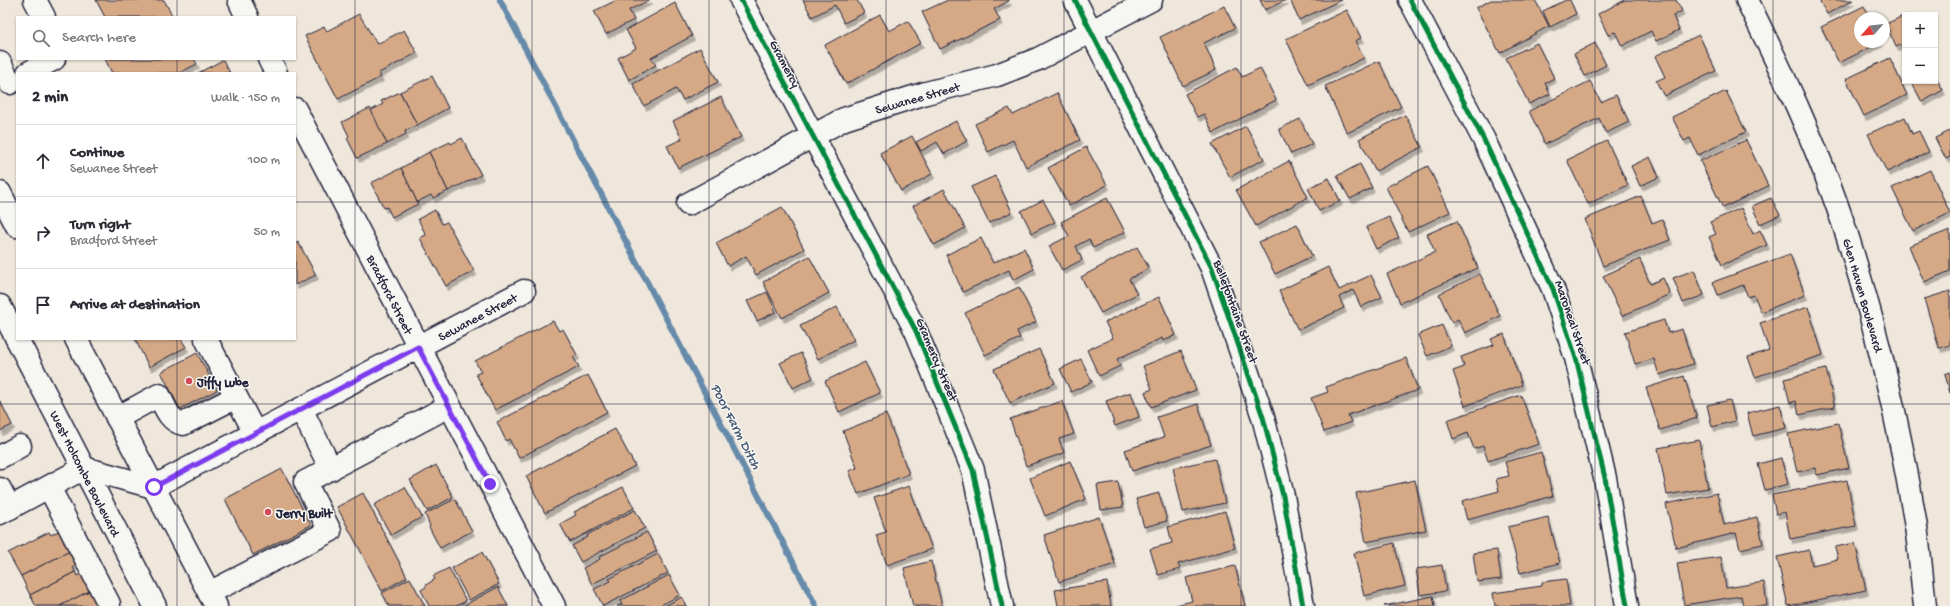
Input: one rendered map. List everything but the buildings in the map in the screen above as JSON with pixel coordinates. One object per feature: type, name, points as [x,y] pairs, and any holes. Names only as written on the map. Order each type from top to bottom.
[{"type":"street","points":[[35,0],[43,16]]},
{"type":"street","points":[[239,0],[247,16]]},
{"type":"street","name":"Gramercy","points":[[741,0],[812,136]]},
{"type":"street","name":"Bellefontaine Street","points":[[1075,0],[1212,268],[1263,417],[1283,496],[1303,606]]},
{"type":"street","name":"Sewanee Street","points":[[688,204],[844,119],[926,93],[997,75],[1038,59],[1151,0]]},
{"type":"street","name":"Maroneal Street","points":[[1410,0],[1484,140],[1553,290],[1576,358],[1605,478],[1627,606]]},
{"type":"street","name":"Glen Haven Boulevard","points":[[1747,0],[1785,78],[1814,144],[1847,234],[1870,314],[1891,401],[1916,527],[1925,606]]},
{"type":"street","points":[[30,72],[52,60]]},
{"type":"street","points":[[270,60],[276,72]]},
{"type":"street","points":[[0,63],[14,81]]},
{"type":"street","name":"Bradford Street","points":[[296,111],[554,606]]},
{"type":"street","name":"Gramercy Street","points":[[812,136],[916,331],[970,462],[1002,606]]},
{"type":"street","points":[[0,193],[16,224]]},
{"type":"street","name":"Sewanee Street","points":[[154,487],[524,291]]},
{"type":"street","name":"West Holcombe Boulevard","points":[[0,306],[16,337]]},
{"type":"street","name":"West Holcombe Boulevard","points":[[18,340],[155,606]]},
{"type":"street","points":[[77,340],[212,600],[330,531],[305,482],[449,406]]},
{"type":"street","points":[[207,340],[255,433]]},
{"type":"street","points":[[117,418],[159,396],[170,417],[177,423],[183,424],[236,397]]},
{"type":"street","points":[[301,409],[331,469]]},
{"type":"street","points":[[0,457],[20,446]]},
{"type":"street","points":[[3,503],[49,487],[84,468],[154,487]]},
{"type":"street","points":[[49,487],[110,604]]},
{"type":"waterway","name":"Poor Farm Ditch","points":[[500,0],[816,606]]},
{"type":"cycle path","points":[[741,0],[916,331],[973,470],[1002,606]]},
{"type":"cycle path","points":[[1075,0],[1212,268],[1263,417],[1283,496],[1303,606]]},
{"type":"cycle path","points":[[1410,0],[1484,140],[1553,289],[1576,358],[1605,478],[1627,606]]},
{"type":"place","name":"Jiffy Lube","points":[[189,381]]},
{"type":"place","name":"Jerry Built","points":[[268,512]]},
{"type":"route","points":[[154,487],[418,347],[490,484]]}]
